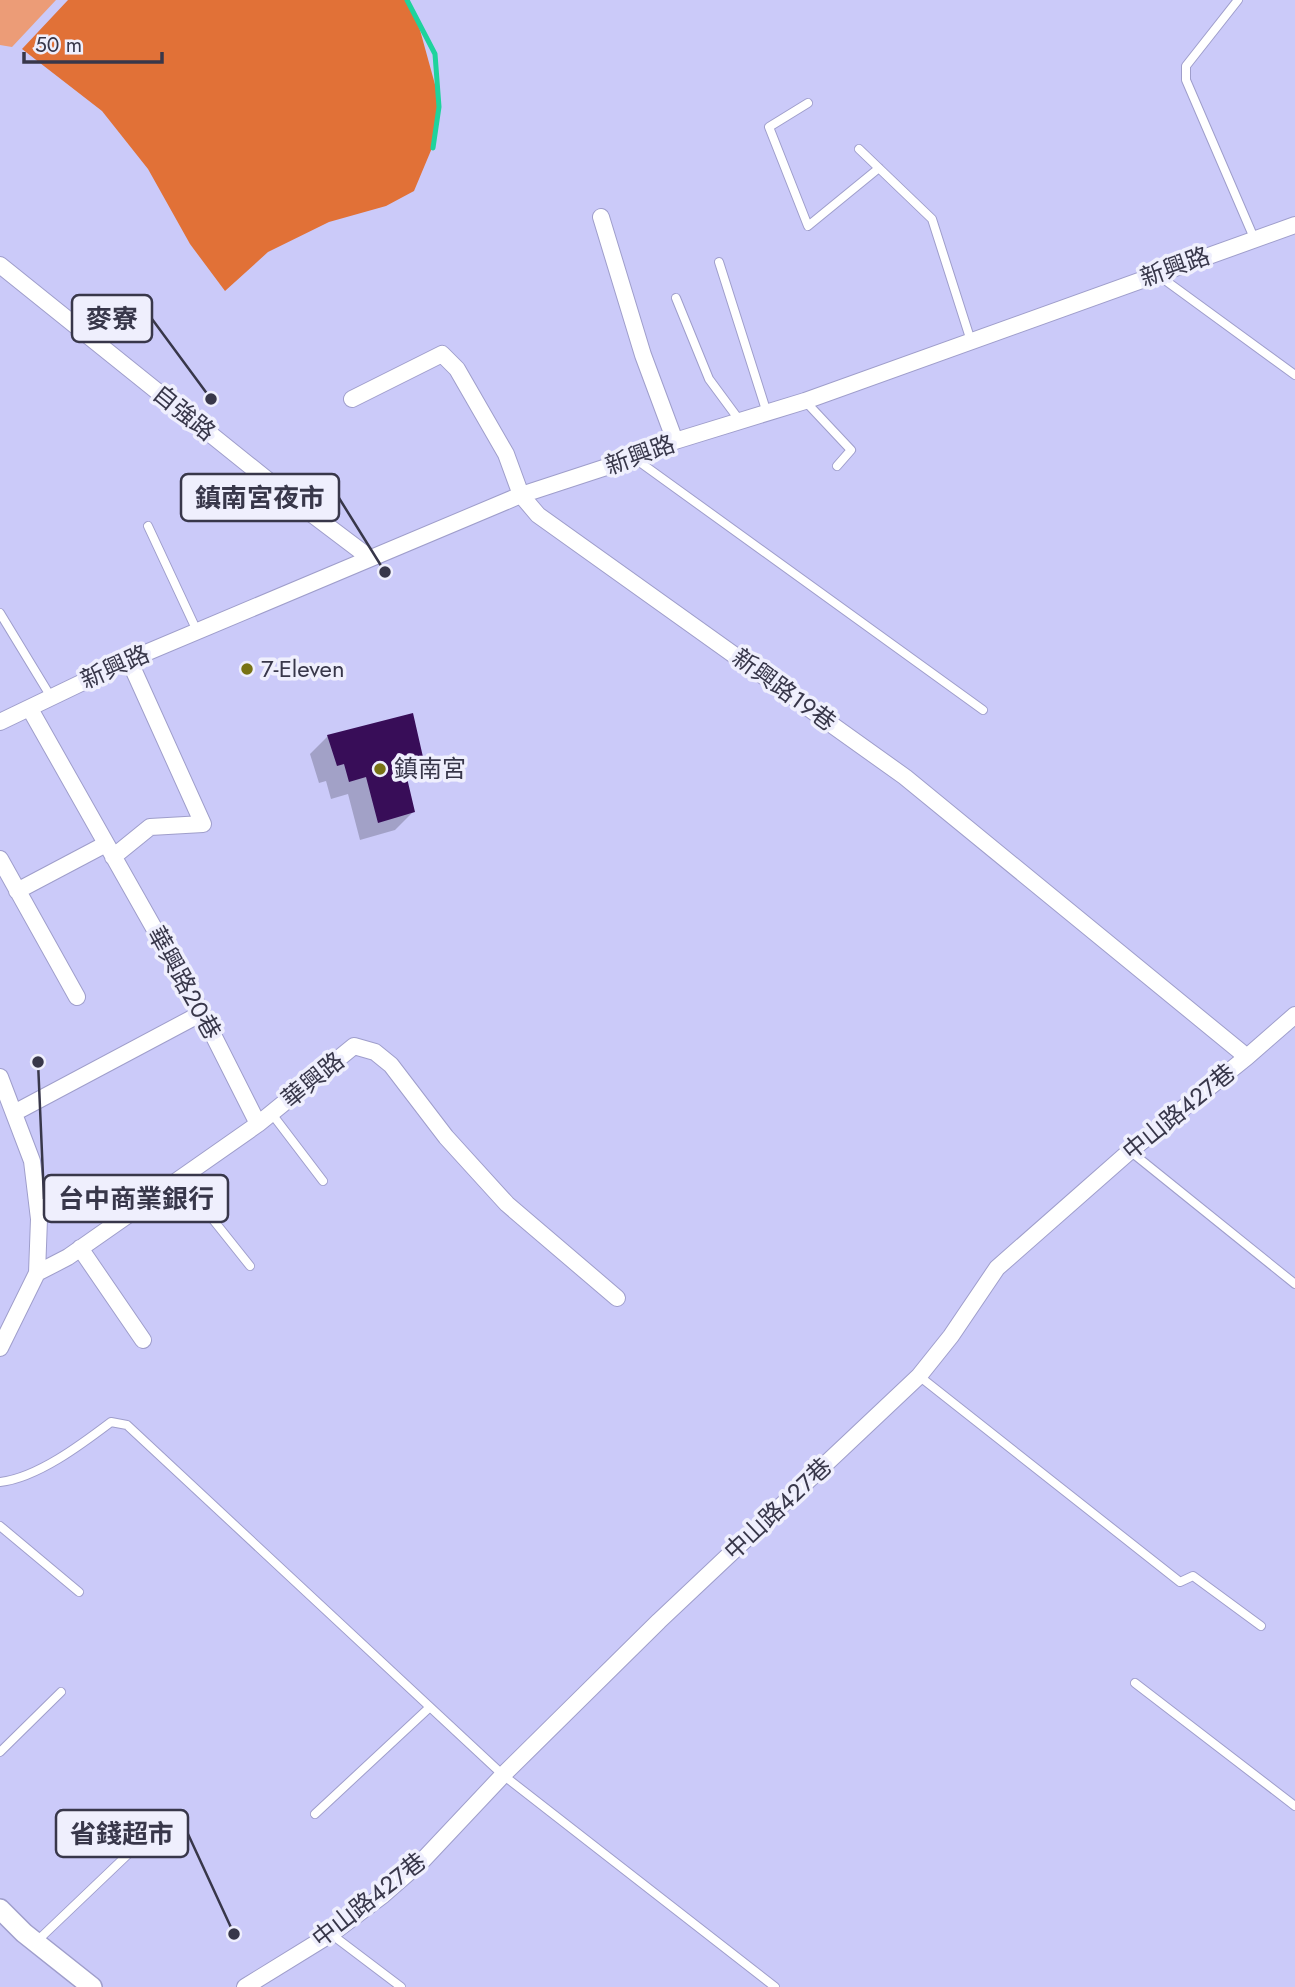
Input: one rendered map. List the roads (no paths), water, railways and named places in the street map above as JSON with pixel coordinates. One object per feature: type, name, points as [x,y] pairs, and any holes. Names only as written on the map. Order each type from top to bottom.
[{"type":"street","points":[[601,217],[643,355],[675,441]]},
{"type":"street","name":"新興路","points":[[0,722],[129,660],[520,495],[634,458],[675,441],[805,401],[1295,225]]},
{"type":"street","name":"自強路","points":[[0,265],[269,481],[370,558]]},
{"type":"street","name":"新興路19巷","points":[[352,399],[442,354],[457,369],[506,454],[520,495],[538,515],[905,777],[1247,1057]]},
{"type":"street","points":[[17,891],[110,850],[150,827],[203,824],[129,660]]},
{"type":"street","name":"華興路20巷","points":[[30,709],[202,1013],[258,1125]]},
{"type":"street","points":[[0,859],[78,997]]},
{"type":"street","points":[[14,1113],[202,1013]]},
{"type":"street","name":"中山路427巷","points":[[245,1987],[331,1934],[383,1895],[423,1860],[503,1775],[659,1621],[919,1376],[951,1336],[998,1268],[1130,1151],[1295,1015]]},
{"type":"street","name":"華興路","points":[[37,1273],[68,1257],[258,1125],[354,1046],[375,1052],[391,1065],[446,1137],[508,1204],[617,1298]]},
{"type":"street","points":[[0,1077],[32,1161],[39,1219],[37,1273],[0,1348]]},
{"type":"street","points":[[80,1248],[143,1340]]},
{"type":"street","points":[[0,1909],[92,1987]]},
{"type":"lane","points":[[1238,0],[1186,66],[1186,80],[1254,238]]},
{"type":"lane","points":[[808,103],[769,127],[808,226],[879,168]]},
{"type":"lane","points":[[859,149],[932,219],[971,341]]},
{"type":"lane","points":[[719,262],[767,413]]},
{"type":"lane","points":[[1155,274],[1295,375]]},
{"type":"lane","points":[[676,298],[709,379],[740,421]]},
{"type":"lane","points":[[805,401],[851,450],[837,466]]},
{"type":"lane","points":[[634,458],[983,710]]},
{"type":"lane","points":[[148,526],[197,632]]},
{"type":"lane","points":[[0,613],[51,696]]},
{"type":"lane","points":[[272,1114],[323,1181]]},
{"type":"lane","points":[[1130,1151],[1295,1284]]},
{"type":"lane","points":[[180,1177],[250,1266]]},
{"type":"lane","points":[[919,1376],[1180,1582],[1193,1576],[1261,1626]]},
{"type":"lane","points":[[0,1482],[10,1481],[41,1468],[111,1422],[127,1425],[503,1775],[775,1987]]},
{"type":"lane","points":[[0,1526],[79,1592]]},
{"type":"lane","points":[[1135,1683],[1295,1806]]},
{"type":"lane","points":[[0,1752],[61,1692]]},
{"type":"lane","points":[[315,1814],[430,1707]]},
{"type":"lane","points":[[36,1942],[166,1818]]},
{"type":"lane","points":[[331,1934],[401,1987]]},
{"type":"waterway","points":[[407,0],[435,54],[439,107],[433,148]]},
{"type":"place","name":"麥寮","points":[[211,399]]},
{"type":"place","name":"鎮南宮夜市","points":[[385,572]]},
{"type":"place","name":"7-Eleven","points":[[247,669]]},
{"type":"place","name":"鎮南宮","points":[[380,769]]},
{"type":"place","name":"台中商業銀行","points":[[38,1062]]},
{"type":"place","name":"省錢超市","points":[[234,1934]]}]
